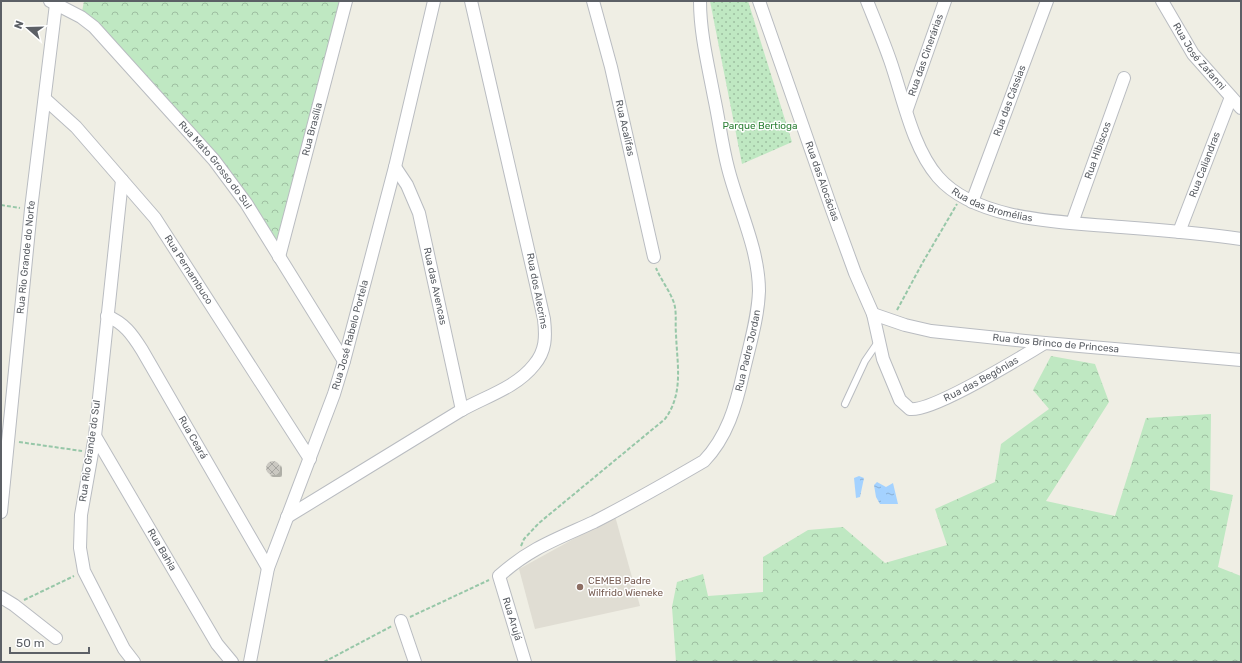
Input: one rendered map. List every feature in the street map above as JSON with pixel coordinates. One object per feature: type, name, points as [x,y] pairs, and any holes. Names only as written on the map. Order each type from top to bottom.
[{"type":"street","name":"Rua Brasília","points":[[279,257],[346,1]]},
{"type":"street","name":"Rua José Rabelo Portela","points":[[250,662],[268,568],[334,394],[344,361],[395,167],[434,1]]},
{"type":"street","name":"Rua dos Alecrins","points":[[287,517],[462,410],[512,384],[526,374],[542,353],[546,334],[532,260],[471,1]]},
{"type":"street","name":"Rua Acalifas","points":[[593,1],[611,67],[654,257]]},
{"type":"street","name":"Rua Padre Jordan","points":[[499,576],[516,561],[541,545],[594,521],[704,461],[714,450],[730,421],[753,332],[759,291],[754,257],[728,168],[707,61],[700,1]]},
{"type":"street","name":"Rua das Alocácias","points":[[759,1],[832,210],[855,273],[873,314]]},
{"type":"street","name":"Rua das Bromélias","points":[[867,1],[890,58],[916,138],[925,158],[938,177],[967,198],[1011,215],[1035,220],[1179,232],[1241,239]]},
{"type":"street","name":"Rua das Cinerárias","points":[[906,109],[945,1]]},
{"type":"street","name":"Rua das Cássias","points":[[967,198],[1047,1]]},
{"type":"street","name":"Rua José Zafanni","points":[[1162,1],[1193,54],[1241,108]]},
{"type":"street","name":"Rua Mato Grosso do Sul","points":[[52,2],[81,16],[94,27],[214,160],[246,203],[344,361]]},
{"type":"street","name":"Rua Rio Grande do Norte","points":[[1,512],[31,209],[45,99],[52,2]]},
{"type":"street","name":"Rua Hibiscos","points":[[1072,223],[1124,78]]},
{"type":"street","name":"Rua Caliandras","points":[[1179,232],[1231,97]]},
{"type":"street","name":"Rua Pernambuco","points":[[45,99],[76,127],[155,218],[310,459]]},
{"type":"street","name":"Rua das Avencas","points":[[395,167],[407,185],[419,213],[462,410]]},
{"type":"street","name":"Rua Rio Grande do Sul","points":[[122,180],[94,436],[81,516],[80,548],[84,571],[124,649],[134,662]]},
{"type":"street","name":"Rua dos Brinco de Princesa","points":[[873,314],[931,331],[1045,344],[1241,360]]},
{"type":"street","points":[[873,314],[879,341]]},
{"type":"street","name":"Rua Ceará","points":[[107,316],[119,321],[142,350],[268,568]]},
{"type":"street","name":"Rua das Begônias","points":[[879,341],[883,360],[900,400],[908,408],[915,409],[924,407],[959,392],[1045,344]]},
{"type":"street","name":"Rua Bahia","points":[[94,436],[217,644],[232,662]]},
{"type":"street","name":"Rua Arujá","points":[[499,576],[525,662]]},
{"type":"street","points":[[1,597],[14,605],[56,638]]},
{"type":"street","points":[[401,621],[416,662]]},
{"type":"lane","points":[[845,404],[865,361],[879,341]]},
{"type":"path","points":[[892,320],[922,262],[967,198]]},
{"type":"path","points":[[1,205],[31,209]]},
{"type":"path","points":[[516,561],[524,539],[533,530],[665,419],[671,410],[679,380],[676,317],[674,303],[657,269],[654,257]]},
{"type":"path","points":[[8,440],[91,452]]},
{"type":"path","points":[[14,605],[84,571]]},
{"type":"shaded area","name":"CEMEB Padre Wilfrido Wieneke","points":[[615,516],[640,606],[535,629],[519,569]]},
{"type":"green space","points":[[84,1],[346,1],[279,257],[250,210],[81,17]]},
{"type":"green space","name":"Parque Bertioga","points":[[710,1],[748,1],[792,142],[742,164]]},
{"type":"green space","points":[[1051,356],[1095,364],[1109,402],[1046,501],[1115,516],[1146,418],[1211,414],[1210,490],[1233,495],[1218,567],[1241,576],[1241,662],[676,662],[672,607],[677,582],[703,574],[708,596],[763,592],[763,557],[808,530],[843,527],[885,563],[947,545],[935,509],[995,482],[1001,444],[1049,409],[1033,390]]},
{"type":"water","points":[[859,476],[864,478],[860,497],[856,498],[854,478]]},
{"type":"water","points":[[877,482],[886,487],[893,483],[898,504],[880,504],[876,497],[874,485]]},
{"type":"building","points":[[270,461],[276,461],[280,465],[280,471],[276,475],[270,475],[266,471],[266,465]]},
{"type":"place","name":"CEMEB Padre Wilfrido Wieneke","points":[[580,587]]}]
